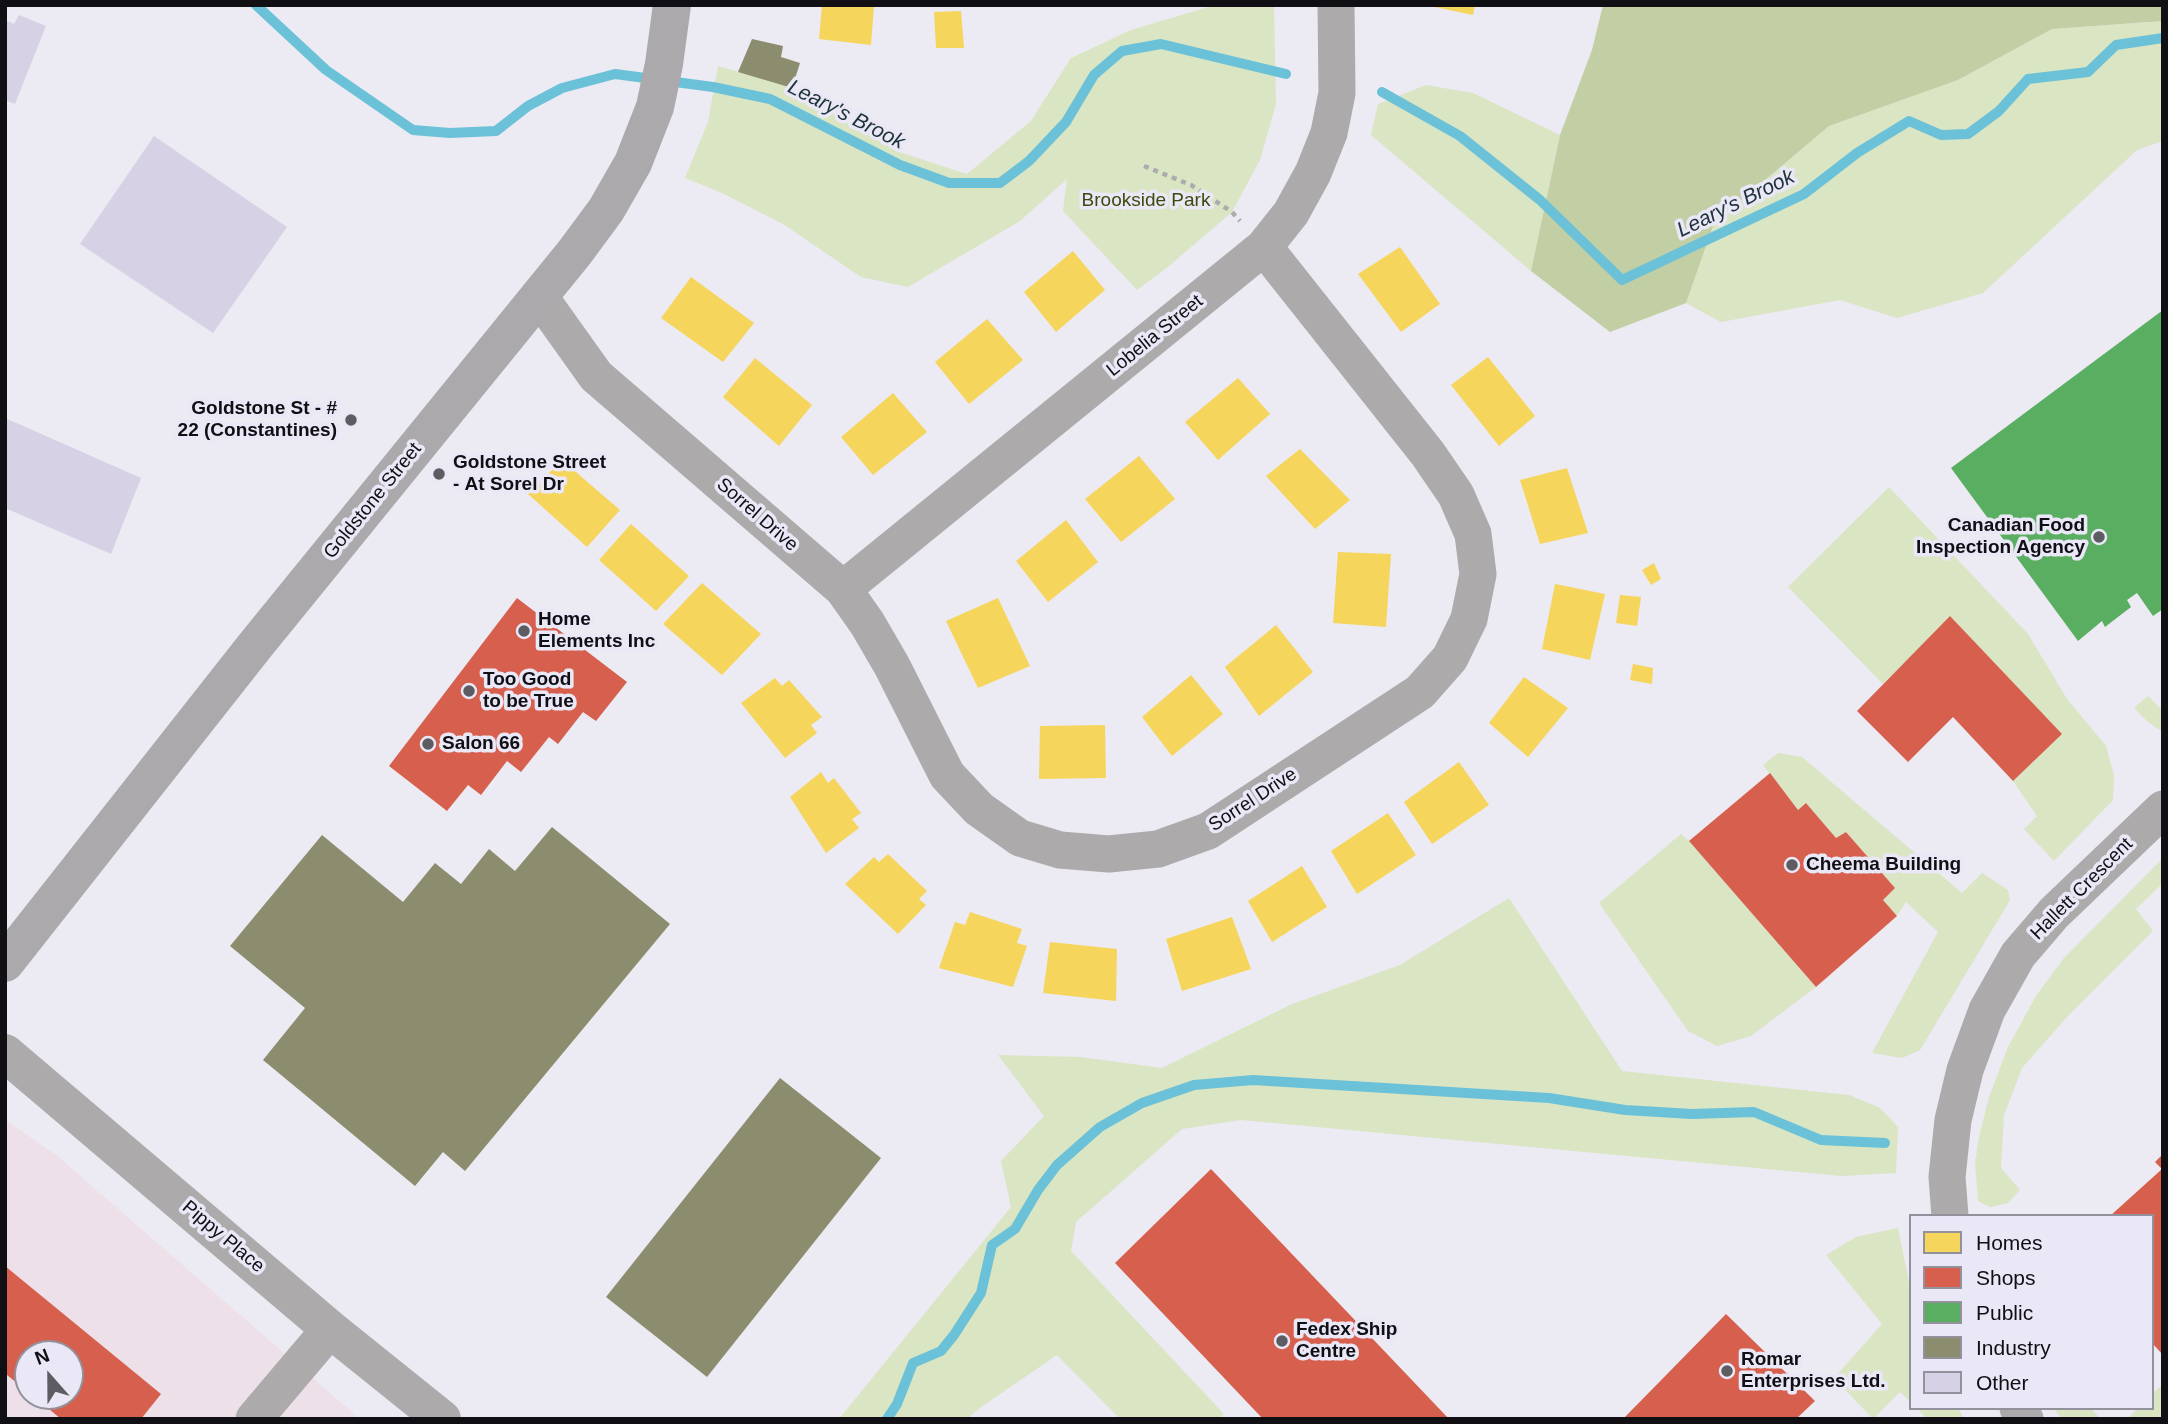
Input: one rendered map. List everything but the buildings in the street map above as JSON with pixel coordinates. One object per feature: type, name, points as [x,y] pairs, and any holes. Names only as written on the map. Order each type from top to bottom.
[{"type":"main road","name":"Goldstone Street","points":[[5,963],[254,646],[607,210],[633,163],[655,107],[672,5]]},
{"type":"street","name":"Lobelia Street","points":[[843,589],[1264,247],[1291,213],[1313,173],[1329,133],[1337,93],[1336,5]]},
{"type":"street","name":"Sorrel Drive","points":[[539,296],[596,376],[843,589],[892,666],[947,775],[979,809],[1020,838],[1060,850],[1109,854],[1158,849],[1208,831],[1420,692],[1450,658],[1469,619],[1478,574],[1473,534],[1457,495],[1428,454],[1264,247]]},
{"type":"street","name":"Hallett Crescent","points":[[1950,1214],[1947,1177],[1953,1121],[1965,1070],[1987,1010],[2018,955],[2053,913],[2163,809]]},
{"type":"street","name":"Pippy Place","points":[[5,1052],[330,1329],[442,1419]]},
{"type":"street","points":[[254,1419],[330,1329]]},
{"type":"path","points":[[1144,166],[1191,186],[1232,212],[1264,247]]},
{"type":"shaded area","points":[[5,1120],[56,1155],[360,1419],[5,1419]]},
{"type":"green space","name":"Brookside Park","points":[[1215,5],[1274,5],[1276,104],[1260,160],[1232,212],[1137,290],[1063,211],[1067,179],[1020,221],[908,287],[861,277],[783,224],[722,193],[685,178],[708,122],[718,66],[792,88],[896,151],[967,174],[1031,121],[1071,58],[1131,30]]},
{"type":"green space","points":[[1603,5],[2163,5],[2163,21],[2052,29],[1958,80],[1829,126],[1714,223],[1686,303],[1610,332],[1531,271],[1560,135],[1592,50]]},
{"type":"green space","points":[[2163,21],[2163,141],[2137,150],[1983,293],[1897,318],[1840,300],[1721,322],[1686,303],[1713,223],[1829,126],[1958,80],[2052,29]]},
{"type":"green space","points":[[1426,85],[1473,93],[1560,135],[1531,271],[1371,135],[1378,104]]},
{"type":"green space","points":[[1889,487],[2028,634],[2067,699],[2106,746],[2114,775],[2113,800],[2054,861],[2024,829],[2037,816],[2013,781],[2061,734],[1951,617],[1883,684],[1788,587]]},
{"type":"green space","points":[[2148,696],[2163,711],[2163,732],[2134,708]]},
{"type":"green space","points":[[1778,753],[1802,757],[1962,893],[1982,873],[2008,890],[2010,900],[1920,1050],[1902,1058],[1872,1053],[1938,932],[1906,902],[1897,916],[1883,900],[1895,888],[1846,832],[1836,838],[1806,803],[1798,810],[1763,765]]},
{"type":"green space","points":[[1681,834],[1816,987],[1751,1036],[1717,1046],[1688,1031],[1599,903]]},
{"type":"green space","points":[[2163,858],[2163,883],[2136,909],[2153,931],[2067,1017],[2022,1068],[2004,1115],[2001,1168],[2020,1190],[2008,1203],[1990,1207],[1978,1201],[1975,1163],[1979,1137],[1989,1097],[2008,1047],[2036,996],[2064,958]]},
{"type":"green space","points":[[1509,898],[1622,1071],[1849,1095],[1880,1108],[1898,1127],[1896,1173],[1842,1176],[1241,1120],[1182,1129],[1076,1222],[1071,1251],[1224,1414],[1219,1419],[1120,1419],[1057,1355],[967,1419],[839,1419],[1011,1207],[1001,1161],[1044,1116],[998,1055],[1081,1057],[1162,1068],[1290,1005],[1400,965]]},
{"type":"green space","points":[[1898,1228],[1909,1282],[1909,1400],[1900,1392],[1873,1419],[1834,1378],[1882,1324],[1826,1255],[1856,1237]]},
{"type":"green space","points":[[2163,1384],[2163,1419],[2127,1419],[2136,1410],[2154,1410],[2154,1392]]},
{"type":"green space","points":[[1919,1410],[1959,1410],[1964,1419],[1927,1419]]},
{"type":"green space","points":[[2055,1410],[2093,1410],[2100,1419],[2062,1419]]},
{"type":"waterway","name":"Leary's Brook","points":[[256,5],[326,70],[413,130],[450,133],[496,131],[528,106],[562,88],[615,74],[713,87],[770,99],[900,165],[949,183],[1000,183],[1029,161],[1066,122],[1094,75],[1122,51],[1161,44],[1286,74]]},
{"type":"waterway","name":"Leary's Brook","points":[[1382,92],[1460,136],[1540,200],[1622,280],[1804,194],[1857,153],[1909,121],[1941,135],[1968,134],[1999,111],[2028,79],[2088,72],[2116,45],[2163,38]]},
{"type":"waterway","points":[[887,1419],[897,1404],[913,1363],[941,1351],[954,1335],[981,1293],[992,1245],[1015,1229],[1038,1190],[1057,1165],[1100,1127],[1142,1103],[1194,1085],[1253,1080],[1549,1098],[1625,1110],[1692,1114],[1754,1112],[1821,1140],[1885,1143]]},
{"type":"place","name":"Goldstone St - # 22 (Constantines)","points":[[351,420]]},
{"type":"place","name":"Goldstone Street - At Sorel Dr","points":[[439,474]]},
{"type":"place","name":"Canadian Food Inspection Agency","points":[[2099,537]]},
{"type":"place","name":"Home Elements Inc","points":[[524,631]]},
{"type":"place","name":"Too Good to be True","points":[[469,691]]},
{"type":"place","name":"Salon 66","points":[[428,744]]},
{"type":"place","name":"Cheema Building","points":[[1792,865]]},
{"type":"place","name":"Fedex Ship Centre","points":[[1282,1341]]},
{"type":"place","name":"Romar Enterprises Ltd.","points":[[1727,1371]]}]
